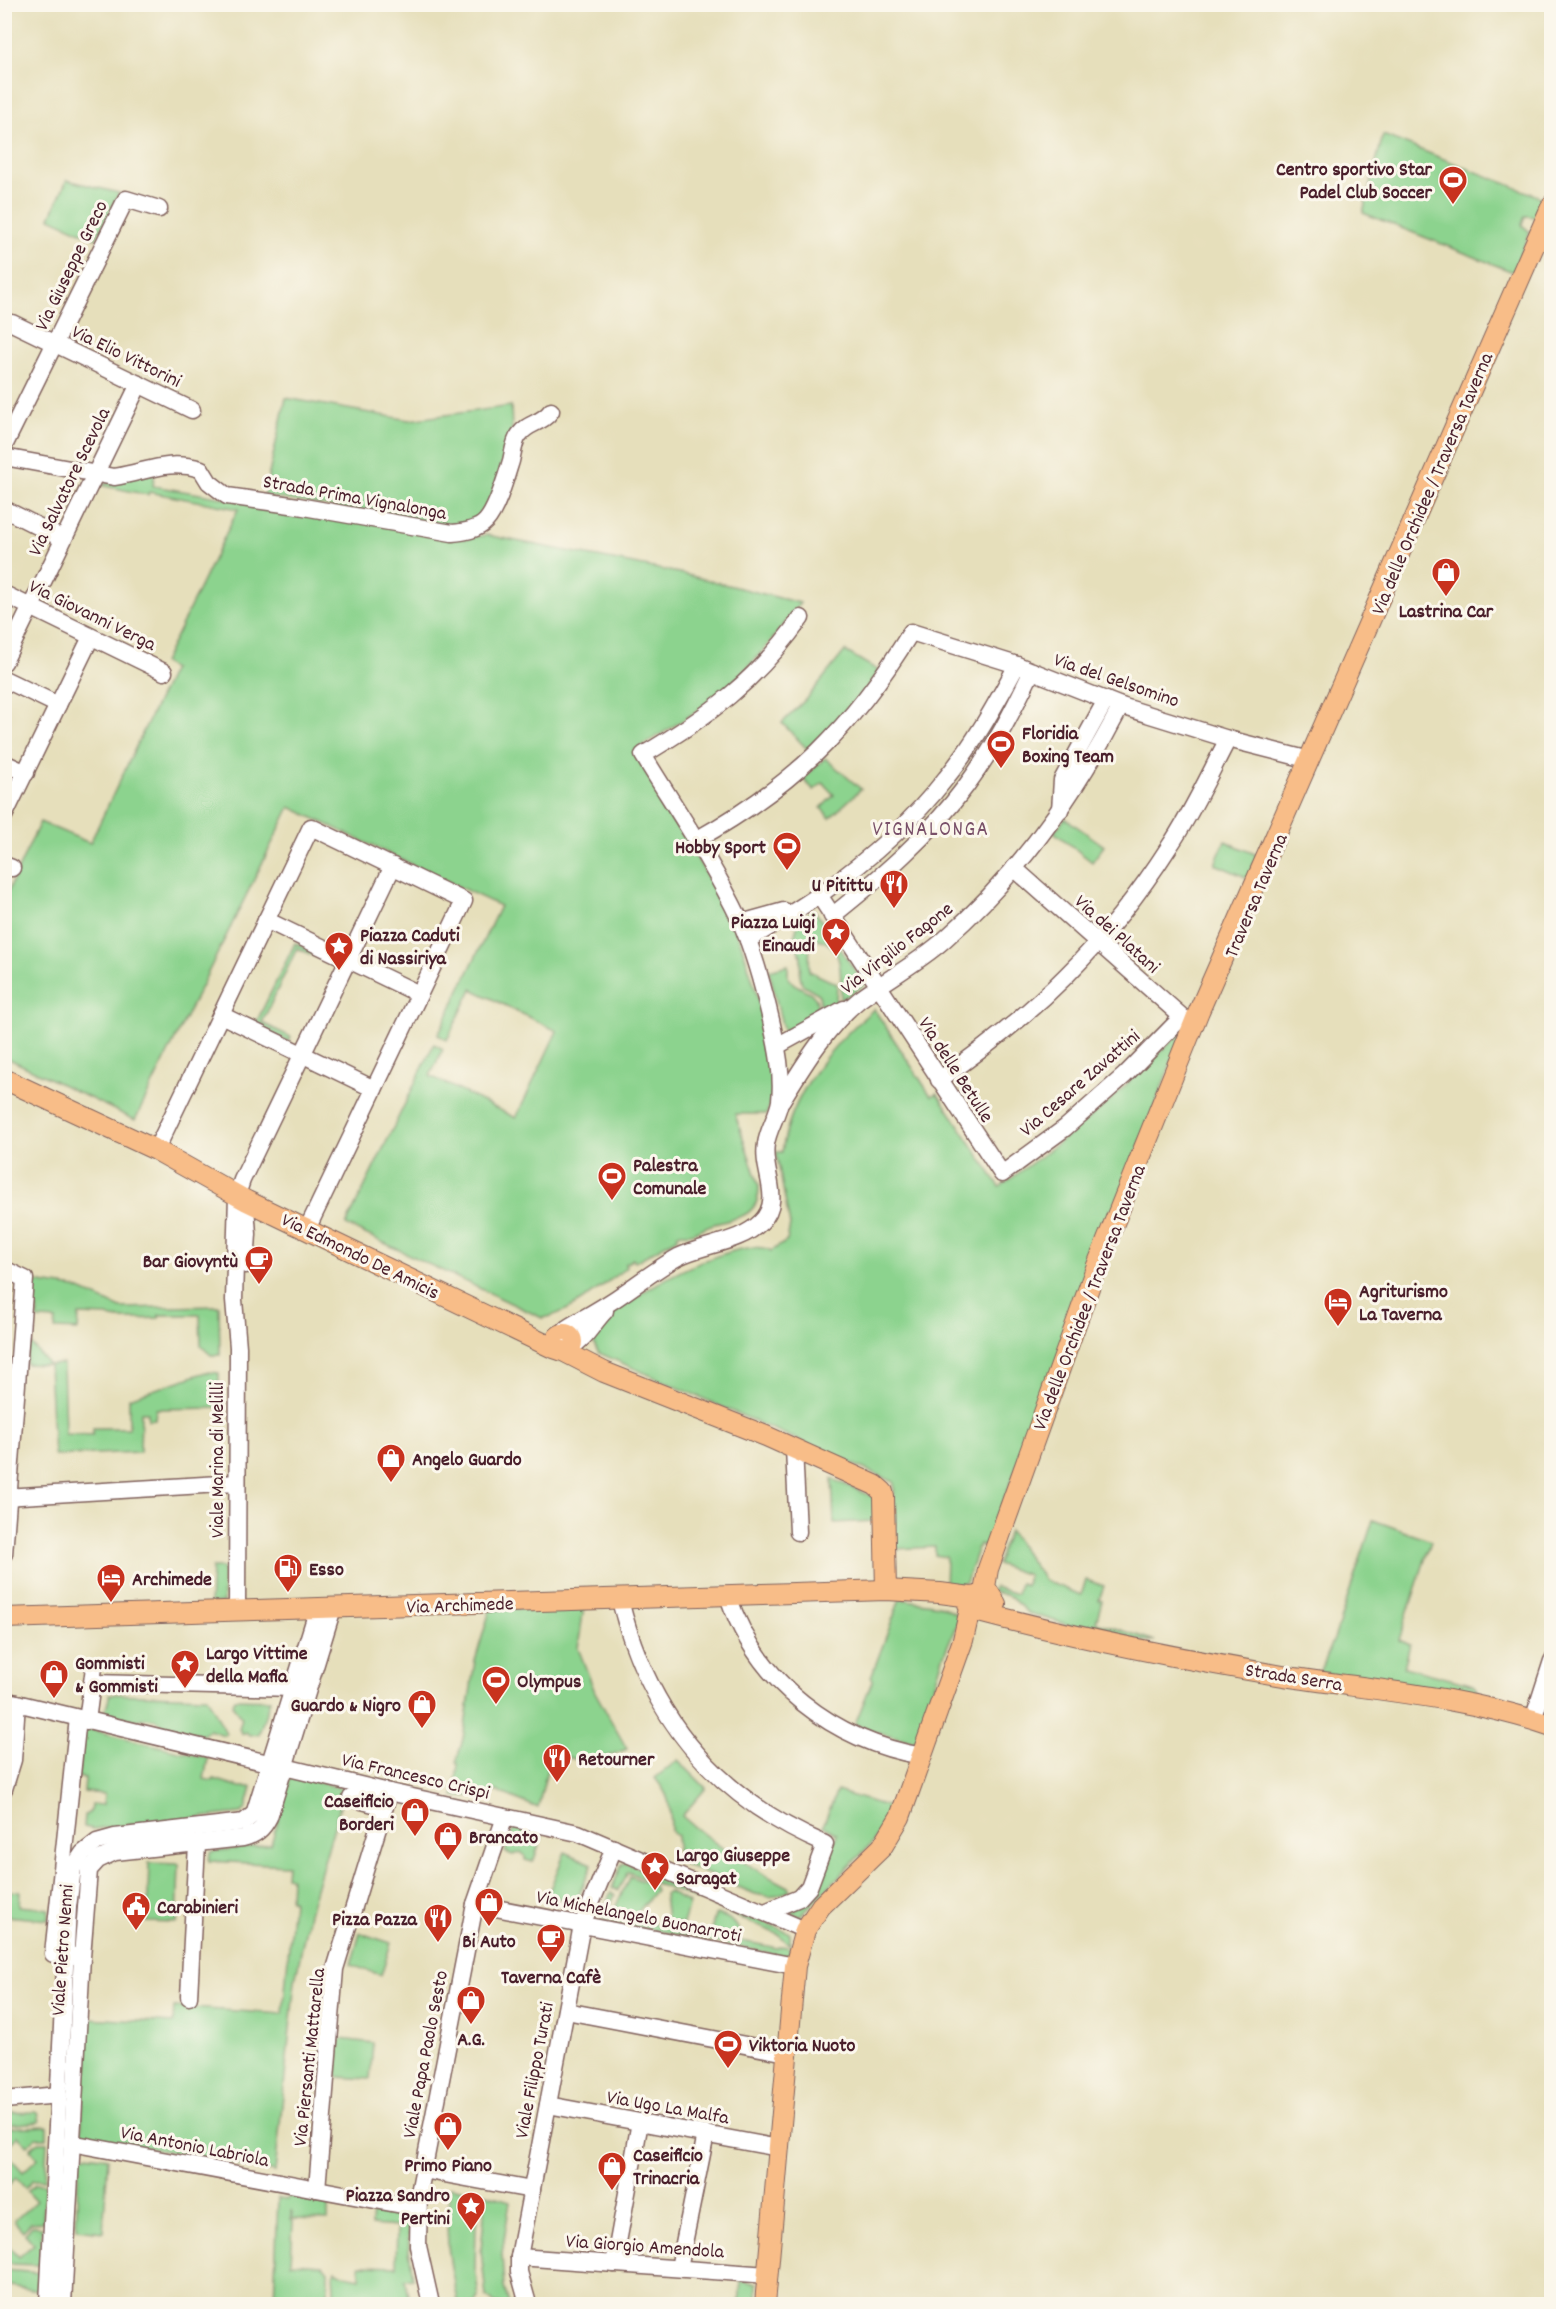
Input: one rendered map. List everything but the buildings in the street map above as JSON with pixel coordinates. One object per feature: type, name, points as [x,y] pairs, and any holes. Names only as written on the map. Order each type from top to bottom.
[{"type":"main road","name":"Via delle Orchidee / Traversa Taverna","points":[[765,2304],[795,1966],[805,1930],[821,1906],[882,1847],[900,1817],[1096,1268],[1188,1023],[1199,1011],[1551,205]]},
{"type":"main road","name":"Via Edmondo De Amicis","points":[[4,1079],[161,1152],[195,1165],[244,1194],[551,1347],[568,1340]]},
{"type":"main road","name":"Via Edmondo De Amicis","points":[[244,1194],[311,1221],[530,1328],[568,1340]]},
{"type":"main road","points":[[568,1340],[604,1372],[645,1386],[794,1448],[871,1483],[883,1492],[886,1590]]},
{"type":"main road","name":"Via Archimede","points":[[4,1618],[886,1590],[915,1592],[976,1602]]},
{"type":"main road","name":"Strada Serra","points":[[976,1602],[1069,1635],[1280,1675],[1449,1700],[1542,1723]]},
{"type":"street","name":"Via Giuseppe Greco","points":[[4,446],[10,418],[55,344],[126,199],[159,208]]},
{"type":"street","name":"Via Elio Vittorini","points":[[12,323],[192,410]]},
{"type":"street","name":"Via Salvatore Scevola","points":[[4,662],[139,384]]},
{"type":"street","name":"Strada Prima Vignalonga","points":[[4,457],[114,477],[156,466],[186,464],[201,468],[209,482],[227,496],[452,533],[476,528],[487,520],[509,466],[517,437],[527,425],[544,420],[551,411]]},
{"type":"street","points":[[4,509],[63,539]]},
{"type":"street","name":"Via Giovanni Verga","points":[[4,594],[164,672]]},
{"type":"street","points":[[568,1340],[594,1321],[620,1295],[658,1268],[701,1248],[742,1234],[761,1222],[769,1212],[773,1200],[765,1145],[780,1104],[781,1076],[764,988],[741,922],[696,840],[643,755],[697,722],[731,696],[761,668],[801,618]]},
{"type":"street","name":"Via del Gelsomino","points":[[696,840],[734,819],[769,795],[826,745],[863,704],[911,632],[1025,668],[1113,703],[1228,739],[1310,760]]},
{"type":"street","points":[[4,816],[91,637]]},
{"type":"street","points":[[748,940],[819,895],[862,862],[905,822],[946,778],[1025,668]]},
{"type":"street","points":[[832,916],[920,839],[965,786],[1005,726],[1025,668]]},
{"type":"street","points":[[4,679],[58,705]]},
{"type":"street","name":"Via Virgilio Fagone","points":[[780,1104],[817,1046],[858,1001],[919,960],[944,939],[992,893],[1014,868],[1059,811],[1092,759],[1113,703]]},
{"type":"street","points":[[939,1080],[982,1050],[1023,1017],[1098,943],[1136,896],[1170,846],[1228,739]]},
{"type":"street","points":[[970,744],[986,756]]},
{"type":"street","points":[[4,763],[26,772]]},
{"type":"street","points":[[905,822],[920,839]]},
{"type":"street","points":[[161,1152],[221,1015],[311,827],[464,901],[311,1221]]},
{"type":"street","points":[[244,1194],[298,1052],[388,864]]},
{"type":"street","name":"Via dei Platani","points":[[1014,868],[1188,1023]]},
{"type":"street","name":"Via delle Betulle","points":[[819,895],[1002,1174]]},
{"type":"street","points":[[741,922],[800,907]]},
{"type":"street","points":[[266,920],[419,994]]},
{"type":"street","points":[[777,1046],[858,1001]]},
{"type":"street","points":[[221,1015],[374,1089]]},
{"type":"street","name":"Via Cesare Zavattini","points":[[1002,1174],[1065,1128],[1188,1023]]},
{"type":"street","name":"Viale Marina di Melilli","points":[[237,1610],[238,1347],[248,1234],[244,1194]]},
{"type":"street","name":"Viale Marina di Melilli","points":[[238,1347],[234,1300],[244,1194]]},
{"type":"street","points":[[4,1269],[25,1279],[11,1363],[4,1554]]},
{"type":"street","points":[[794,1448],[798,1532]]},
{"type":"street","points":[[7,1497],[237,1483]]},
{"type":"street","points":[[728,1596],[751,1644],[778,1680],[794,1696],[811,1710],[850,1734],[892,1750],[922,1756]]},
{"type":"street","points":[[620,1600],[632,1643],[649,1684],[671,1722],[692,1748],[714,1773],[748,1802],[785,1826],[825,1844],[809,1887],[799,1898],[765,1912]]},
{"type":"street","points":[[278,1765],[293,1688],[325,1608]]},
{"type":"street","points":[[101,1849],[115,1852],[197,1844],[254,1823],[278,1765],[325,1608]]},
{"type":"street","points":[[1542,1723],[1551,1661]]},
{"type":"street","points":[[74,1956],[53,1954],[63,1851],[83,1720],[94,1675],[293,1688]]},
{"type":"street","points":[[4,1789],[9,1758],[11,1701]]},
{"type":"street","name":"Via Francesco Crispi","points":[[11,1701],[278,1765],[387,1799],[505,1817],[578,1833],[805,1930]]},
{"type":"street","points":[[351,1798],[387,1799]]},
{"type":"street","name":"Via Piersanti Mattarella","points":[[317,2190],[335,1969],[387,1799]]},
{"type":"street","name":"Viale Papa Paolo Sesto","points":[[431,2304],[418,2246],[418,2208],[423,2169],[475,1904],[505,1817]]},
{"type":"street","points":[[101,1849],[115,1837],[254,1823]]},
{"type":"street","points":[[189,1997],[197,1844]]},
{"type":"street","name":"Viale Filippo Turati","points":[[528,2304],[519,2272],[519,2257],[582,1925],[614,1848]]},
{"type":"street","name":"Viale Pietro Nenni","points":[[63,2304],[57,2283],[74,1956],[71,1878],[83,1865],[82,1853],[101,1849]]},
{"type":"street","points":[[63,1851],[83,1865]]},
{"type":"street","name":"Via Michelangelo Buonarroti","points":[[475,1904],[795,1966]]},
{"type":"street","points":[[566,2011],[787,2053]]},
{"type":"street","points":[[4,2100],[65,2095]]},
{"type":"street","name":"Viale Pietro Nenni","points":[[48,2304],[57,2283],[71,2143],[65,2095]]},
{"type":"street","name":"Via Ugo La Malfa","points":[[548,2105],[779,2148]]},
{"type":"street","points":[[614,2264],[640,2122]]},
{"type":"street","points":[[678,2268],[706,2134]]},
{"type":"street","name":"Via Antonio Labriola","points":[[71,2143],[418,2208]]},
{"type":"street","points":[[423,2169],[532,2190]]},
{"type":"street","name":"Via Giorgio Amendola","points":[[519,2257],[768,2275]]},
{"type":"green space","name":"Centro sportivo Star Padel Club Soccer","points":[[1383,135],[1545,199],[1537,217],[1525,216],[1522,225],[1530,232],[1513,272],[1363,213]]},
{"type":"green space","points":[[67,180],[119,193],[96,239],[50,218]]},
{"type":"green space","points":[[286,398],[409,420],[511,406],[512,430],[490,505],[475,522],[455,527],[264,496]]},
{"type":"green space","points":[[155,470],[153,486],[465,539],[486,535],[679,573],[800,603],[761,653],[723,690],[686,718],[634,751],[728,913],[741,943],[766,1030],[773,1076],[773,1091],[767,1114],[735,1114],[759,1186],[756,1204],[746,1214],[694,1232],[678,1234],[677,1238],[635,1262],[633,1259],[625,1264],[626,1268],[575,1305],[542,1318],[346,1225],[434,1044],[443,1049],[430,1076],[516,1118],[557,1031],[472,989],[447,1040],[438,1035],[500,906],[290,807],[135,1120],[5,1057],[4,900],[40,822],[90,843],[173,669],[163,663],[238,509],[100,485]]},
{"type":"green space","points":[[845,651],[879,671],[861,697],[809,751],[782,723],[808,697]]},
{"type":"green space","points":[[825,758],[861,789],[830,818],[821,808],[834,795],[823,783],[814,790],[803,779]]},
{"type":"green space","points":[[1065,818],[1104,846],[1092,862],[1054,832]]},
{"type":"green space","points":[[1225,841],[1257,855],[1248,878],[1215,864]]},
{"type":"green space","points":[[814,910],[865,985],[841,1000],[839,960],[835,952],[822,940],[810,938],[809,971],[837,984],[836,1003],[824,1012],[821,1010],[819,994],[802,984],[801,956],[793,940],[800,918]]},
{"type":"green space","points":[[295,943],[329,959],[327,962],[297,948],[262,1023],[291,1037],[289,1042],[255,1025]]},
{"type":"green space","points":[[788,965],[788,977],[794,984],[811,993],[816,999],[818,1010],[814,1018],[784,1033],[769,970]]},
{"type":"green space","points":[[874,1009],[931,1096],[937,1093],[1000,1187],[1107,1103],[1184,1029],[986,1547],[979,1544],[966,1582],[945,1588],[946,1557],[935,1555],[935,1547],[895,1549],[894,1482],[599,1353],[594,1343],[601,1326],[619,1309],[672,1275],[702,1261],[731,1252],[755,1248],[771,1251],[787,1241],[790,1225],[776,1152],[782,1152],[786,1131],[794,1111],[815,1072],[843,1038]]},
{"type":"green space","points":[[34,1282],[75,1288],[121,1308],[219,1306],[220,1355],[211,1355],[201,1346],[200,1315],[159,1315],[159,1318],[124,1319],[79,1315],[78,1330],[55,1329],[56,1320],[38,1319],[37,1309],[29,1309],[31,1286]]},
{"type":"green space","points":[[31,1344],[49,1365],[26,1364],[27,1349]]},
{"type":"green space","points":[[63,1364],[65,1434],[93,1435],[93,1428],[129,1428],[129,1398],[206,1372],[219,1373],[219,1408],[156,1409],[155,1419],[148,1420],[148,1412],[141,1412],[140,1452],[54,1456],[49,1365]]},
{"type":"green space","points":[[832,1479],[876,1498],[876,1521],[834,1523]]},
{"type":"green space","points":[[1373,1520],[1431,1541],[1399,1640],[1410,1645],[1404,1667],[1473,1685],[1488,1701],[1385,1680],[1383,1682],[1320,1673],[1334,1639]]},
{"type":"green space","points":[[1009,1530],[1045,1581],[1081,1595],[1086,1580],[1104,1586],[1099,1600],[1102,1601],[1096,1622],[1155,1641],[1142,1641],[1086,1630],[1028,1613],[1009,1596],[992,1591],[994,1587],[1017,1594],[1020,1583],[1026,1585],[1028,1575],[997,1564]]},
{"type":"green space","points":[[212,1568],[223,1568],[223,1603],[210,1604]]},
{"type":"green space","points":[[900,1599],[939,1605],[960,1616],[943,1657],[920,1734],[915,1742],[855,1724]]},
{"type":"green space","points":[[584,1607],[578,1648],[595,1692],[627,1749],[590,1763],[551,1753],[538,1808],[497,1791],[462,1797],[454,1796],[458,1764],[456,1763],[463,1739],[475,1661],[490,1610]]},
{"type":"green space","points":[[110,1694],[207,1697],[226,1733],[224,1735],[209,1730],[203,1735],[164,1727],[155,1719],[136,1720],[105,1713]]},
{"type":"green space","points":[[235,1699],[270,1700],[259,1734],[249,1735],[246,1732],[242,1734],[239,1729],[242,1718],[232,1705]]},
{"type":"green space","points":[[84,1728],[208,1758],[204,1779],[213,1781],[214,1779],[240,1787],[252,1787],[246,1809],[241,1813],[93,1829],[84,1827],[85,1815],[90,1812],[91,1804],[103,1805],[104,1794],[84,1792],[85,1778],[78,1777]]},
{"type":"green space","points":[[678,1760],[706,1788],[682,1816],[719,1846],[788,1887],[790,1891],[770,1897],[755,1894],[679,1862],[677,1836],[671,1830],[669,1802],[655,1778]]},
{"type":"green space","points":[[291,1776],[345,1789],[309,1913],[295,1981],[275,2172],[81,2135],[88,2018],[173,2023],[174,2007],[283,2014],[293,1900],[290,1900],[291,1877],[286,1876],[287,1865],[209,1861],[210,1852],[271,1844]]},
{"type":"green space","points":[[837,1791],[892,1808],[873,1842],[800,1916],[789,1912],[801,1907],[813,1897],[837,1834],[823,1826]]},
{"type":"green space","points":[[514,1828],[543,1834],[533,1862],[525,1860],[521,1852],[513,1855],[505,1852]]},
{"type":"green space","points":[[565,1852],[592,1864],[575,1905],[548,1894]]},
{"type":"green space","points":[[149,1863],[179,1864],[177,1923],[147,1922]]},
{"type":"green space","points":[[626,1863],[705,1897],[700,1901],[628,1872],[618,1890],[612,1888],[622,1864]]},
{"type":"green space","points":[[630,1876],[653,1885],[656,1890],[635,1916],[614,1910]]},
{"type":"green space","points":[[8,1891],[20,1892],[19,1906],[49,1909],[48,1920],[6,1916]]},
{"type":"green space","points":[[611,1892],[615,1895],[608,1911],[610,1915],[688,1931],[688,1937],[603,1920],[601,1916]]},
{"type":"green space","points":[[668,1892],[689,1903],[683,1924],[667,1920],[664,1895]]},
{"type":"green space","points":[[710,1899],[790,1933],[790,1945],[779,1935],[708,1904]]},
{"type":"green space","points":[[717,1914],[732,1921],[740,1935],[711,1931]]},
{"type":"green space","points":[[695,1932],[777,1948],[783,1946],[790,1948],[789,1954],[786,1956],[693,1938]]},
{"type":"green space","points":[[360,1933],[391,1943],[381,1975],[351,1965]]},
{"type":"green space","points":[[340,2039],[373,2043],[370,2079],[337,2077]]},
{"type":"green space","points":[[38,2112],[40,2122],[5,2125],[5,2113]]},
{"type":"green space","points":[[47,2126],[47,2138],[36,2138],[27,2146],[18,2136],[5,2148],[5,2128]]},
{"type":"green space","points":[[39,2142],[47,2142],[45,2180],[33,2180],[25,2188],[16,2178],[8,2185],[8,2155],[23,2172],[38,2158],[30,2149]]},
{"type":"green space","points":[[79,2154],[108,2158],[103,2232],[76,2229]]},
{"type":"green space","points":[[35,2184],[45,2184],[43,2222],[31,2223],[23,2231],[14,2221],[36,2201],[27,2191]]},
{"type":"green space","points":[[450,2187],[479,2193],[475,2269],[479,2297],[475,2304],[459,2304],[455,2288],[447,2233]]},
{"type":"green space","points":[[486,2194],[510,2201],[502,2254],[504,2287],[509,2304],[496,2304],[486,2296],[481,2250]]},
{"type":"green space","points":[[289,2196],[328,2203],[328,2220],[293,2219],[291,2210],[293,2221],[291,2263],[323,2265],[328,2271],[328,2304],[274,2304],[278,2198],[289,2199]]},
{"type":"green space","points":[[372,2208],[408,2215],[413,2278],[405,2279],[411,2304],[335,2304],[333,2275],[336,2270],[345,2275],[360,2278],[360,2265],[396,2266],[397,2227],[371,2225]]},
{"type":"green space","points":[[32,2226],[42,2227],[41,2265],[5,2264],[5,2242],[19,2257],[34,2244],[25,2234]]},
{"type":"green space","points":[[4,2270],[40,2273],[39,2291],[5,2285]]},
{"type":"green space","points":[[741,2281],[757,2283],[757,2304],[739,2304]]},
{"type":"place","name":"Centro sportivo Star Padel Club Soccer","points":[[1453,206]]},
{"type":"place","name":"Lastrina Car","points":[[1446,598]]},
{"type":"place","name":"Floridia Boxing Team","points":[[1001,770]]},
{"type":"place","name":"Hobby Sport","points":[[787,872]]},
{"type":"place","name":"U Pitittu","points":[[894,910]]},
{"type":"place","name":"Piazza Luigi Einaudi","points":[[836,958]]},
{"type":"place","name":"Piazza Caduti di Nassiriya","points":[[339,972]]},
{"type":"place","name":"Palestra Comunale","points":[[612,1202]]},
{"type":"place","name":"Bar Giovyntù","points":[[259,1286]]},
{"type":"place","name":"Agriturismo La Taverna","points":[[1338,1328]]},
{"type":"place","name":"Angelo Guardo","points":[[391,1484]]},
{"type":"place","name":"Esso","points":[[288,1594]]},
{"type":"place","name":"Archimede","points":[[111,1604]]},
{"type":"place","name":"Largo Vittime della Mafia","points":[[185,1690]]},
{"type":"place","name":"Gommisti & Gommisti","points":[[54,1700]]},
{"type":"place","name":"Olympus","points":[[496,1706]]},
{"type":"place","name":"Guardo & Nigro","points":[[422,1730]]},
{"type":"place","name":"Retourner","points":[[557,1784]]},
{"type":"place","name":"Caseificio Borderi","points":[[415,1838]]},
{"type":"place","name":"Brancato","points":[[448,1862]]},
{"type":"place","name":"Largo Giuseppe Saragat","points":[[655,1892]]},
{"type":"place","name":"Bi Auto","points":[[489,1928]]},
{"type":"place","name":"Carabinieri","points":[[136,1932]]},
{"type":"place","name":"Pizza Pazza","points":[[438,1944]]},
{"type":"place","name":"Taverna Cafè","points":[[551,1964]]},
{"type":"place","name":"A.G.","points":[[471,2026]]},
{"type":"place","name":"Viktoria Nuoto","points":[[728,2070]]},
{"type":"place","name":"Primo Piano","points":[[448,2152]]},
{"type":"place","name":"Caseificio Trinacria","points":[[612,2192]]},
{"type":"place","name":"Piazza Sandro Pertini","points":[[471,2232]]},
{"type":"district","name":"VIGNALONGA","points":[[931,828]]}]
